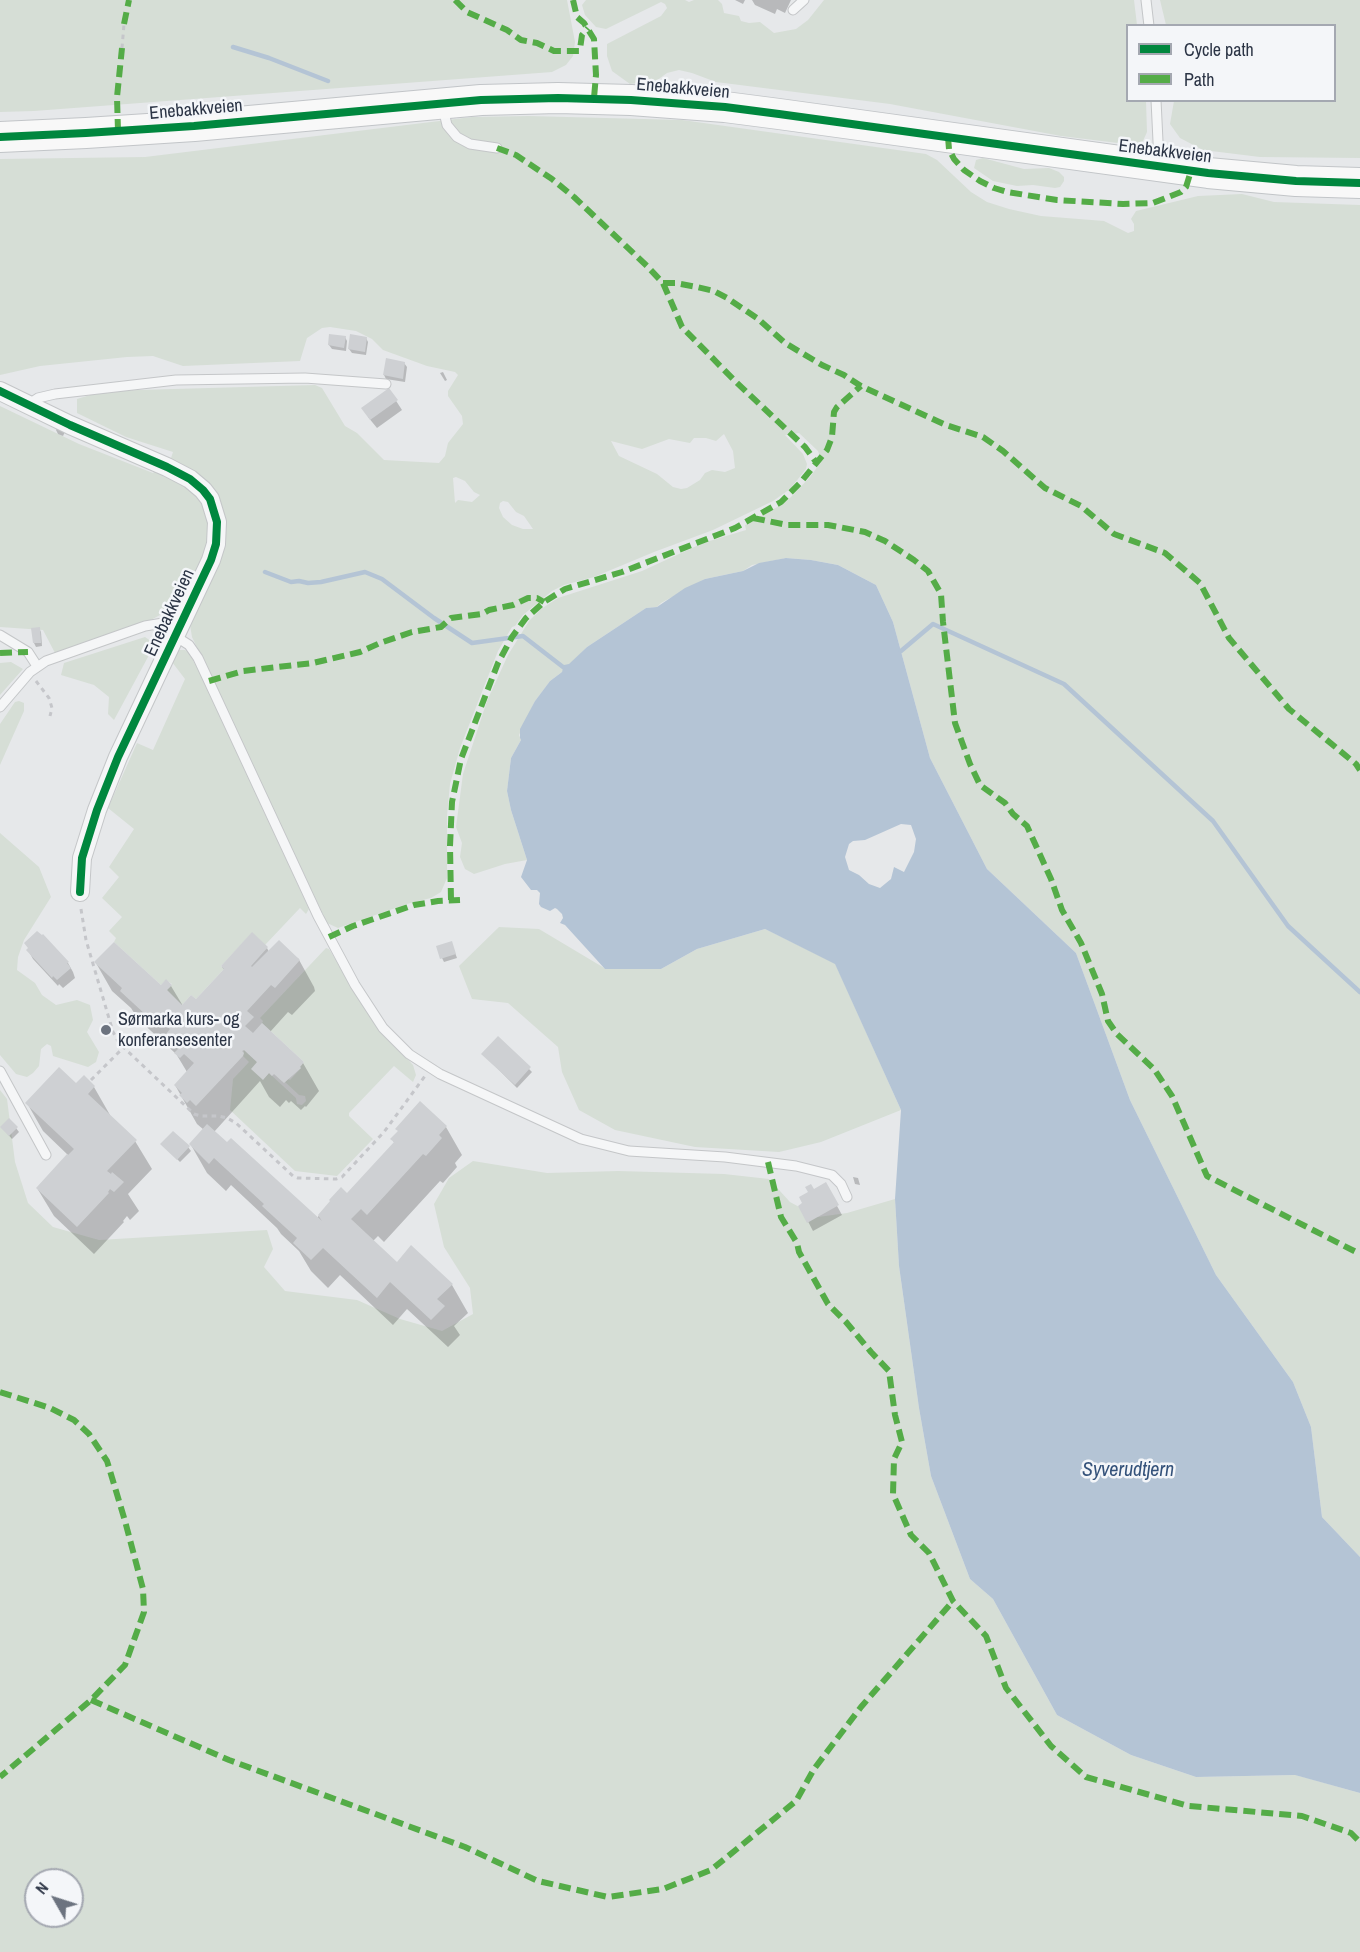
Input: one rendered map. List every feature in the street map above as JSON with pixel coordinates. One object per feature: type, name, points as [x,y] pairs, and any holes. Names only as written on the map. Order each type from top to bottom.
[{"type":"main road","name":"Enebakkveien","points":[[0,136],[194,126],[442,103],[549,98],[673,102],[790,115],[1159,167],[1255,178],[1360,183]]},
{"type":"street","name":"Enebakkveien","points":[[0,391],[190,479],[207,495],[216,515],[218,533],[216,544],[205,574],[118,757],[97,810],[82,858],[80,892]]},
{"type":"lane","points":[[793,10],[804,0]]},
{"type":"lane","points":[[1146,0],[1149,24]]},
{"type":"lane","points":[[1156,102],[1159,167]]},
{"type":"lane","points":[[442,103],[447,125],[457,137],[470,144],[497,148]]},
{"type":"lane","points":[[28,405],[38,398],[55,394],[176,380],[305,378],[386,384]]},
{"type":"lane","points":[[0,707],[34,669],[56,657],[145,626],[164,623],[178,631],[198,658],[318,916],[355,985],[383,1028],[401,1047],[430,1068],[581,1139],[629,1150],[726,1157],[796,1166],[832,1175],[841,1184],[847,1197]]},
{"type":"lane","points":[[0,635],[28,652],[34,669]]},
{"type":"lane","points":[[0,1071],[46,1155]]},
{"type":"path","points":[[122,48],[124,24]]},
{"type":"path","points":[[34,669],[49,698],[52,708],[50,716]]},
{"type":"path","points":[[80,892],[86,940],[117,1041],[194,1114],[218,1116],[236,1123],[298,1178],[336,1179],[342,1177],[384,1132],[430,1068]]},
{"type":"path","points":[[91,1080],[123,1048]]},
{"type":"shaded area","points":[[0,0],[567,0],[575,42],[573,56],[566,65],[552,72],[0,112]]},
{"type":"shaded area","points":[[586,0],[685,0],[689,2],[718,0],[722,4],[724,13],[739,16],[741,21],[749,23],[760,22],[774,33],[796,29],[808,20],[824,0],[1134,0],[1137,24],[1126,24],[1126,102],[1146,102],[1147,132],[1143,141],[1134,145],[1061,136],[890,104],[716,82],[679,70],[667,73],[656,81],[630,84],[612,71],[607,56],[607,44],[661,16],[667,8],[665,4],[661,2],[606,29],[596,27],[585,15],[582,5]]},
{"type":"shaded area","points":[[1160,0],[1360,0],[1360,158],[1260,157],[1203,150],[1180,138],[1170,124],[1174,102],[1336,102],[1336,24],[1166,24]]},
{"type":"shaded area","points":[[529,116],[682,120],[926,154],[937,160],[971,192],[987,202],[1041,216],[1104,221],[1128,233],[1134,231],[1131,219],[1136,211],[1198,196],[1242,194],[1274,202],[1360,205],[1360,1557],[1322,1517],[1311,1427],[1293,1382],[1216,1275],[1130,1100],[1076,953],[987,869],[930,758],[893,622],[876,585],[838,565],[811,560],[786,558],[752,565],[743,571],[705,579],[657,607],[646,608],[587,647],[550,681],[535,701],[519,735],[521,740],[511,758],[507,791],[527,860],[474,874],[465,869],[460,857],[462,843],[456,827],[463,774],[487,701],[508,655],[529,621],[541,609],[558,598],[642,571],[703,543],[746,530],[745,525],[791,497],[818,466],[820,457],[818,451],[799,433],[785,435],[803,454],[807,464],[806,469],[790,489],[773,501],[713,530],[594,577],[564,585],[552,591],[523,615],[512,627],[498,651],[460,748],[450,784],[447,816],[447,878],[441,892],[431,898],[338,928],[327,923],[192,637],[190,625],[225,521],[221,503],[170,461],[173,452],[126,437],[77,413],[77,399],[103,391],[315,385],[322,388],[345,426],[357,433],[384,460],[439,463],[445,456],[448,443],[463,424],[462,416],[448,396],[448,391],[458,375],[455,372],[427,366],[383,350],[372,339],[356,331],[330,327],[322,328],[307,338],[300,361],[183,366],[153,356],[127,357],[40,366],[0,375],[0,159],[145,157],[472,117]],"holes":[[[724,434],[733,451],[735,468],[725,472],[712,470],[687,488],[681,489],[673,487],[657,474],[619,456],[611,441],[642,449],[669,439],[690,443],[694,438],[716,441]],[[453,478],[465,481],[474,492],[480,495],[472,502],[458,500],[455,503]],[[508,502],[516,512],[524,516],[533,529],[523,529],[512,525],[503,517],[499,508],[500,503]]]},
{"type":"shaded area","points":[[983,158],[1024,169],[1049,168],[1059,172],[1064,177],[1064,181],[1060,187],[1055,188],[1033,185],[1017,186],[993,181],[974,168],[976,160]]},
{"type":"shaded area","points":[[0,406],[79,444],[153,473],[157,469],[197,494],[209,516],[209,543],[178,605],[151,620],[55,653],[43,630],[0,627]]},
{"type":"shaded area","points":[[145,637],[155,644],[114,720],[108,714],[109,697],[94,685],[61,675],[64,663]]},
{"type":"shaded area","points":[[178,650],[188,652],[199,670],[309,909],[306,914],[300,908],[265,945],[252,933],[221,966],[224,969],[196,999],[191,995],[182,1005],[167,990],[172,984],[166,980],[161,985],[114,942],[116,938],[109,931],[122,917],[102,898],[119,877],[109,867],[134,829],[108,808],[137,743],[153,750],[185,679],[172,662]]},
{"type":"shaded area","points":[[11,662],[23,669],[0,695],[0,663]]},
{"type":"shaded area","points":[[15,702],[24,703],[24,711],[0,765],[0,724]]},
{"type":"shaded area","points":[[0,833],[39,867],[51,897],[24,940],[18,957],[17,970],[35,983],[42,995],[56,1005],[77,1000],[90,1005],[93,1020],[87,1032],[99,1052],[96,1062],[88,1067],[53,1056],[51,1046],[47,1044],[41,1049],[39,1066],[27,1077],[16,1074],[0,1055]]},
{"type":"shaded area","points":[[499,927],[539,929],[606,969],[661,969],[697,949],[765,929],[835,963],[901,1110],[821,1142],[779,1152],[695,1147],[615,1130],[579,1110],[562,1072],[558,1047],[508,1003],[472,999],[459,966]]},
{"type":"shaded area","points":[[326,948],[329,949],[372,1020],[413,1065],[416,1075],[413,1082],[394,1066],[349,1113],[349,1116],[373,1139],[337,1176],[295,1171],[230,1110],[233,1079],[249,1062],[243,1056],[244,1050],[257,1062],[263,1079],[269,1073],[296,1098],[297,1104],[302,1105],[306,1101],[305,1096],[299,1095],[285,1082],[290,1080],[304,1062],[262,1023],[260,1018]]},
{"type":"shaded area","points":[[0,1090],[7,1099],[15,1162],[28,1203],[53,1227],[99,1240],[267,1230],[273,1249],[264,1267],[285,1291],[357,1300],[400,1319],[442,1331],[473,1314],[470,1288],[444,1247],[434,1204],[449,1178],[473,1161],[547,1173],[618,1171],[724,1174],[769,1179],[790,1202],[818,1217],[847,1213],[895,1199],[899,1266],[931,1476],[970,1579],[993,1599],[1057,1715],[1131,1755],[1196,1777],[1296,1775],[1360,1793],[1360,1952],[0,1952]]},
{"type":"water","name":"Syverudtjern","points":[[786,558],[838,565],[876,585],[893,622],[930,758],[987,869],[1076,953],[1130,1100],[1216,1275],[1293,1382],[1311,1427],[1322,1517],[1360,1557],[1360,1793],[1295,1775],[1196,1777],[1131,1755],[1057,1715],[993,1599],[970,1579],[931,1476],[919,1408],[899,1266],[895,1199],[901,1110],[835,964],[765,929],[697,949],[661,969],[605,969],[565,925],[560,923],[563,918],[557,909],[550,911],[541,907],[540,893],[537,890],[531,890],[521,877],[527,860],[507,791],[511,758],[521,740],[520,729],[535,701],[550,681],[562,672],[564,665],[569,664],[587,647],[646,608],[657,607],[685,588],[705,579],[743,571],[759,563]],"holes":[[[901,824],[911,825],[916,839],[914,852],[904,872],[894,867],[891,879],[880,888],[869,884],[849,870],[845,857],[849,844],[853,841],[865,840]]]},
{"type":"building","points":[[329,334],[346,336],[344,348],[328,345]]},
{"type":"building","points":[[350,334],[367,337],[365,352],[348,349]]},
{"type":"building","points":[[386,358],[405,362],[403,379],[383,375]]},
{"type":"building","points":[[389,388],[398,400],[370,420],[361,408]]},
{"type":"building","points":[[40,627],[41,643],[33,643],[31,628]]},
{"type":"building","points":[[37,931],[43,934],[69,962],[67,963],[71,968],[57,980],[53,976],[52,978],[26,950],[28,948],[24,943]]},
{"type":"building","points":[[252,932],[268,947],[252,967],[279,940],[300,960],[275,988],[271,985],[247,1011],[254,1017],[245,1026],[253,1033],[262,1023],[304,1062],[301,1068],[284,1083],[274,1074],[272,1076],[269,1073],[263,1080],[251,1069],[257,1062],[244,1050],[242,1051],[243,1056],[196,1106],[190,1100],[187,1103],[179,1095],[182,1093],[174,1085],[194,1063],[184,1054],[180,1058],[174,1053],[180,1047],[166,1034],[170,1029],[162,1022],[158,1026],[120,991],[122,988],[94,962],[114,942],[161,985],[166,979],[172,985],[167,990],[182,1005],[191,995],[196,999],[224,969],[221,966]]},
{"type":"building","points":[[452,941],[456,954],[440,959],[436,946]]},
{"type":"building","points":[[498,1036],[531,1067],[515,1085],[481,1054]]},
{"type":"building","points":[[59,1067],[76,1083],[84,1075],[95,1086],[88,1094],[137,1140],[107,1171],[111,1174],[112,1172],[124,1182],[114,1192],[110,1189],[109,1193],[77,1227],[36,1188],[74,1149],[25,1103]]},
{"type":"building","points":[[420,1101],[447,1126],[439,1135],[442,1138],[426,1156],[423,1154],[367,1215],[361,1209],[351,1219],[397,1262],[411,1245],[453,1284],[437,1299],[445,1306],[431,1320],[390,1282],[377,1298],[323,1248],[311,1260],[293,1243],[297,1238],[262,1206],[264,1204],[214,1158],[209,1164],[189,1144],[207,1124],[227,1142],[231,1138],[322,1221],[318,1215],[329,1200],[341,1187],[347,1193],[394,1142],[390,1139],[398,1131],[395,1129]]},
{"type":"building","points":[[9,1118],[18,1127],[9,1136],[0,1127]]},
{"type":"building","points":[[173,1131],[190,1146],[177,1160],[160,1144]]},
{"type":"building","points":[[826,1182],[839,1205],[807,1223],[798,1206],[802,1203],[799,1197],[808,1192],[805,1187],[811,1184],[814,1189]]},
{"type":"waterway","points":[[233,47],[328,81]]},
{"type":"waterway","points":[[265,572],[291,582],[308,583],[365,572],[382,579],[472,643],[523,636],[563,667]]},
{"type":"waterway","points":[[901,651],[933,624],[1064,684],[1213,821],[1288,926],[1360,992]]},
{"type":"marked path","points":[[124,24],[129,0]]},
{"type":"marked path","points":[[455,0],[467,12],[507,30],[521,40],[537,43],[554,51],[579,51],[582,35],[588,28]]},
{"type":"marked path","points":[[573,0],[577,17],[584,23],[594,39],[596,75],[594,98]]},
{"type":"marked path","points":[[118,131],[117,97],[122,48]]},
{"type":"marked path","points":[[948,137],[949,149],[954,159],[964,170],[980,181],[1007,192],[1057,200],[1123,204],[1153,203],[1181,192],[1186,187],[1191,171]]},
{"type":"marked path","points":[[497,148],[516,155],[552,179],[647,266],[663,283],[682,327],[805,447],[816,462]]},
{"type":"marked path","points":[[663,283],[675,283],[714,291],[757,318],[785,343],[822,365],[861,386],[946,425],[983,437],[1003,451],[1045,488],[1081,506],[1114,534],[1165,553],[1200,583],[1229,638],[1289,709],[1356,764],[1360,770]]},
{"type":"marked path","points":[[451,900],[452,802],[461,759],[498,663],[512,637],[526,618],[544,602],[565,589],[622,572],[735,528],[781,502],[827,450],[832,437],[834,412],[861,386]]},
{"type":"marked path","points":[[753,518],[787,525],[828,525],[865,532],[885,541],[928,571],[941,594],[955,723],[970,764],[980,785],[1005,803],[1013,814],[1027,826],[1062,910],[1081,943],[1102,994],[1108,1021],[1117,1034],[1154,1069],[1172,1096],[1207,1176],[1360,1254]]},
{"type":"marked path","points":[[209,681],[243,671],[313,663],[360,652],[412,632],[441,627],[451,618],[482,614],[528,598],[537,598],[544,602]]},
{"type":"marked path","points":[[0,653],[28,652]]},
{"type":"marked path","points":[[329,937],[353,926],[414,905],[460,900]]},
{"type":"marked path","points":[[768,1162],[781,1217],[828,1304],[889,1371],[895,1415],[902,1442],[894,1459],[893,1494],[911,1535],[929,1553],[953,1601],[986,1636],[1006,1688],[1051,1746],[1086,1777],[1189,1806],[1302,1816],[1351,1833],[1360,1842]]},
{"type":"marked path","points":[[0,1392],[50,1408],[74,1420],[89,1434],[107,1461],[143,1589],[144,1612],[125,1665],[91,1700],[0,1777]]},
{"type":"marked path","points":[[91,1700],[229,1760],[465,1847],[538,1881],[608,1897],[663,1889],[711,1870],[796,1801],[814,1769],[861,1707],[953,1601]]},
{"type":"cycle path","points":[[0,137],[194,126],[481,100],[558,98],[631,100],[725,107],[1208,173],[1296,181],[1360,183]]},
{"type":"cycle path","points":[[0,391],[190,479],[210,499],[217,522],[216,544],[211,560],[118,757],[97,810],[82,858],[80,892]]},
{"type":"place","name":"Sørmarka kurs- og konferansesenter","points":[[106,1030]]}]
